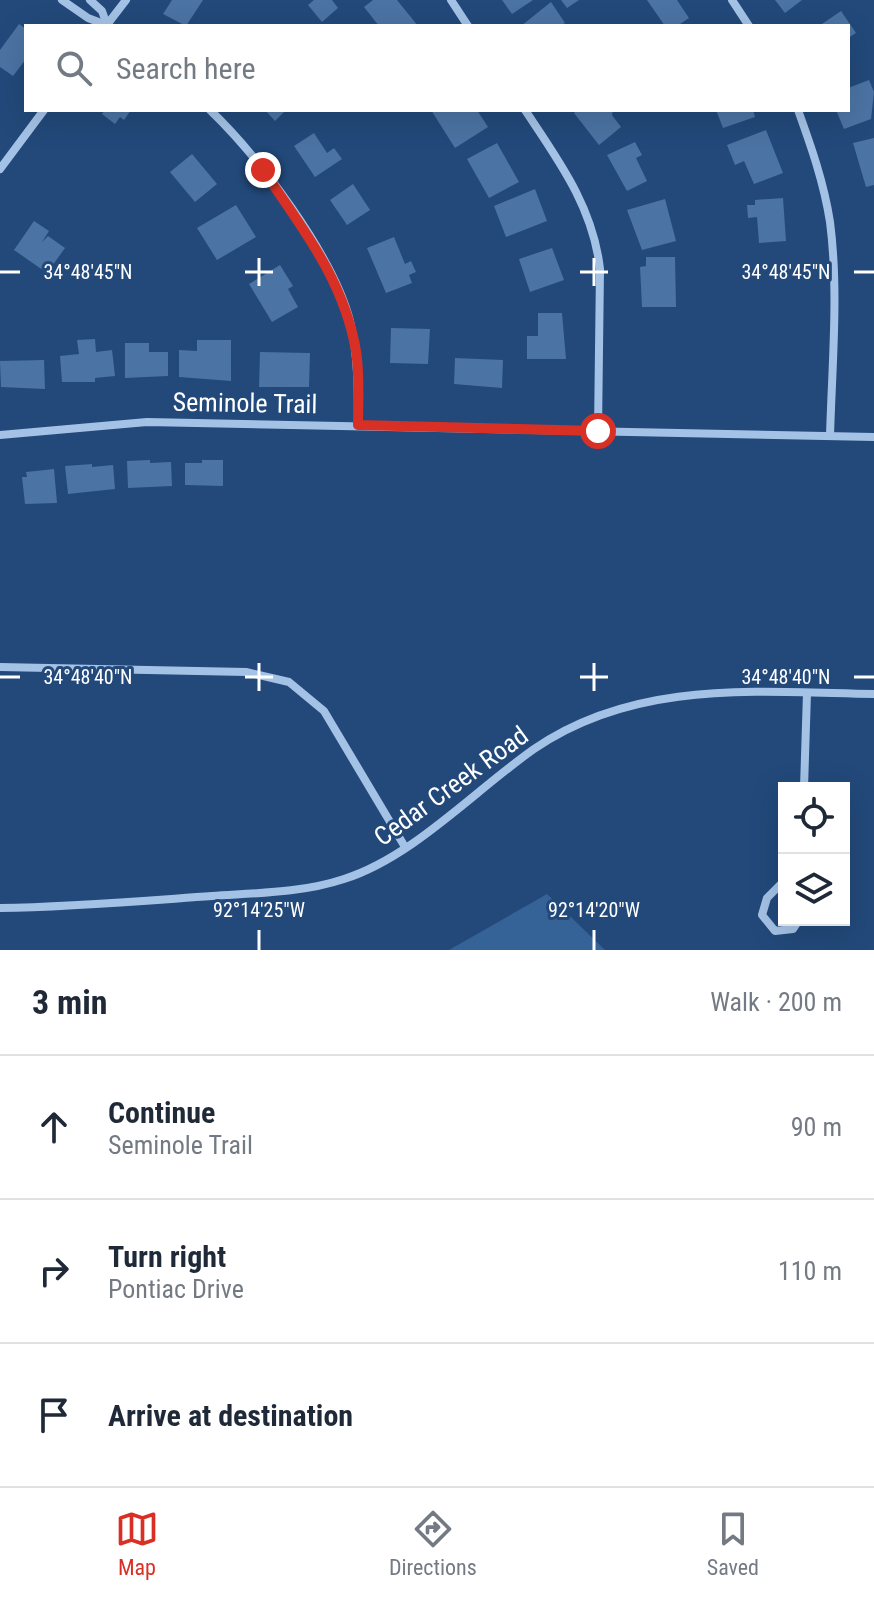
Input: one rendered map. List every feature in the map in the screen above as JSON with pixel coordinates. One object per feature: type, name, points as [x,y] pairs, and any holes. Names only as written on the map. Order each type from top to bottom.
[{"type":"street","points":[[62,0],[103,24]]},
{"type":"street","points":[[90,0],[102,11],[107,24]]},
{"type":"street","points":[[109,24],[126,0]]},
{"type":"street","points":[[451,0],[467,24]]},
{"type":"street","points":[[732,0],[748,24]]},
{"type":"street","points":[[0,169],[43,112]]},
{"type":"street","points":[[212,112],[263,170],[327,266],[339,290],[357,354],[358,425]]},
{"type":"street","points":[[526,112],[575,186],[598,246],[598,431]]},
{"type":"street","points":[[799,112],[821,177],[830,222],[833,269],[830,436]]},
{"type":"street","name":"Seminole Trail","points":[[0,435],[147,422],[874,437]]},
{"type":"street","points":[[0,667],[246,672],[289,682],[324,711],[405,847]]},
{"type":"street","name":"Cedar Creek Road","points":[[0,908],[116,903],[315,887],[379,864],[535,748],[587,720],[667,696],[702,692],[874,694]]},
{"type":"street","points":[[804,782],[807,693]]},
{"type":"street","points":[[778,887],[767,898],[762,915],[775,931],[793,929],[795,926]]},
{"type":"shaded area","points":[[547,894],[605,950],[449,950]]},
{"type":"building","points":[[172,0],[203,0],[187,24],[163,14]]},
{"type":"building","points":[[314,0],[332,0],[338,8],[322,22],[308,5]]},
{"type":"building","points":[[373,0],[397,0],[416,24],[377,24],[364,7]]},
{"type":"building","points":[[502,0],[533,0],[512,14]]},
{"type":"building","points":[[561,0],[579,0],[567,8]]},
{"type":"building","points":[[647,0],[677,0],[689,18],[680,24],[664,24]]},
{"type":"building","points":[[775,0],[802,0],[785,13]]},
{"type":"building","points":[[551,2],[565,23],[563,24],[524,24]]},
{"type":"building","points":[[841,11],[850,24],[822,24]]},
{"type":"building","points":[[19,24],[24,28],[24,62],[13,76],[0,67],[0,50]]},
{"type":"building","points":[[869,80],[874,92],[871,119],[844,129],[837,112],[850,112],[850,87]]},
{"type":"building","points":[[130,112],[124,120],[120,117],[115,124],[102,114]]},
{"type":"building","points":[[267,112],[284,112],[275,121]]},
{"type":"building","points":[[432,112],[478,112],[488,127],[455,148]]},
{"type":"building","points":[[613,112],[621,127],[599,145],[574,113]]},
{"type":"building","points":[[717,112],[754,112],[755,117],[723,128]]},
{"type":"building","points":[[766,130],[783,173],[754,184],[744,161],[735,165],[727,145]]},
{"type":"building","points":[[314,133],[327,153],[334,148],[342,159],[315,177],[294,146]]},
{"type":"building","points":[[874,138],[874,185],[866,187],[853,143]]},
{"type":"building","points":[[635,142],[642,155],[636,158],[647,181],[627,191],[607,155]]},
{"type":"building","points":[[497,143],[519,182],[489,198],[467,159]]},
{"type":"building","points":[[192,154],[217,184],[195,202],[170,172]]},
{"type":"building","points":[[353,184],[370,210],[347,225],[330,200]]},
{"type":"building","points":[[535,189],[547,221],[506,237],[494,206]]},
{"type":"building","points":[[783,198],[786,241],[759,243],[757,217],[748,218],[747,205],[755,205],[755,200]]},
{"type":"building","points":[[665,199],[676,241],[642,250],[627,210]]},
{"type":"building","points":[[236,205],[256,237],[217,260],[197,228]]},
{"type":"building","points":[[34,221],[49,231],[42,242],[48,236],[65,248],[47,273],[14,250]]},
{"type":"building","points":[[394,237],[405,264],[411,261],[416,272],[409,275],[412,283],[386,293],[367,248]]},
{"type":"building","points":[[552,248],[564,280],[530,292],[519,259]]},
{"type":"building","points":[[646,257],[675,257],[676,307],[642,307],[640,267],[646,266]]},
{"type":"building","points":[[280,265],[293,286],[288,289],[298,307],[272,322],[249,284]]},
{"type":"building","points":[[538,313],[562,313],[566,359],[527,359],[527,336],[538,336]]},
{"type":"building","points":[[391,328],[430,329],[428,364],[390,363]]},
{"type":"building","points":[[95,339],[96,352],[112,350],[115,376],[95,378],[95,382],[62,382],[60,356],[79,354],[77,340]]},
{"type":"building","points":[[197,340],[231,340],[231,381],[179,377],[179,350],[197,351]]},
{"type":"building","points":[[125,343],[149,343],[149,352],[168,352],[168,376],[125,378]]},
{"type":"building","points":[[260,352],[310,353],[309,387],[259,387]]},
{"type":"building","points":[[455,358],[503,360],[502,388],[454,384]]},
{"type":"building","points":[[44,360],[45,389],[1,387],[0,361]]},
{"type":"building","points":[[150,460],[150,463],[171,462],[172,486],[128,488],[127,461]]},
{"type":"building","points":[[202,460],[223,460],[223,486],[185,485],[185,463],[202,463]]},
{"type":"building","points":[[92,464],[92,467],[113,465],[115,489],[68,494],[65,466]]},
{"type":"building","points":[[54,469],[57,503],[25,504],[22,477],[27,477],[26,472]]},
{"type":"route","points":[[263,170],[327,266],[339,290],[357,354],[358,425],[598,431]]}]
